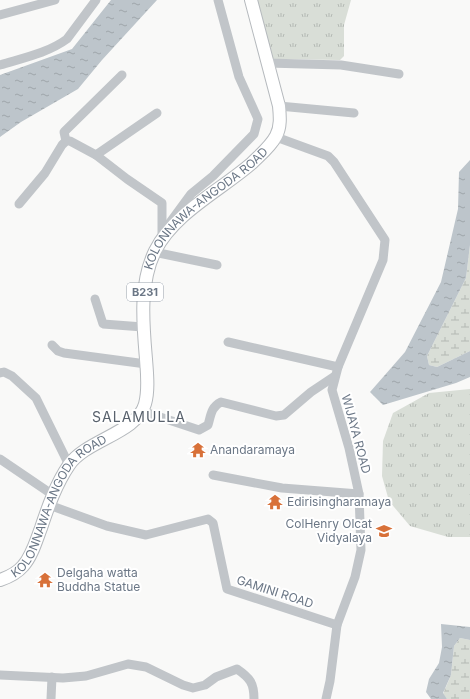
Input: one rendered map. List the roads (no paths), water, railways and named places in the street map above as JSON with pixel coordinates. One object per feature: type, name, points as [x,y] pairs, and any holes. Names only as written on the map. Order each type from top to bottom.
[{"type":"main road","name":"KOLONNAWA-ANGODA ROAD","points":[[0,580],[18,571],[28,560],[51,500],[69,465],[82,451],[121,429],[142,411],[147,399],[143,327],[146,283],[154,252],[161,237],[171,226],[247,167],[263,153],[276,137],[281,117],[279,106],[251,0]]},
{"type":"street","points":[[0,15],[55,0]]},
{"type":"street","points":[[0,66],[49,50],[62,43],[67,39],[96,0]]},
{"type":"street","points":[[161,237],[191,194],[213,176],[254,134],[258,119],[238,76],[218,0]]},
{"type":"street","points":[[267,63],[341,65],[399,74]]},
{"type":"street","points":[[19,204],[45,173],[66,141],[64,132],[122,75]]},
{"type":"street","points":[[279,106],[354,113]]},
{"type":"street","points":[[96,155],[157,112]]},
{"type":"street","name":"WIJAYA ROAD","points":[[276,137],[328,156],[334,162],[385,240],[383,260],[338,367],[332,390],[349,448],[359,494],[361,550],[355,577],[337,625],[330,681],[326,699]]},
{"type":"street","points":[[66,141],[74,141],[96,155],[162,203],[161,237]]},
{"type":"street","points":[[154,252],[217,265]]},
{"type":"street","points":[[95,299],[103,324],[143,327]]},
{"type":"street","points":[[228,342],[338,367]]},
{"type":"street","points":[[52,345],[58,351],[64,353],[146,364]]},
{"type":"street","points":[[0,373],[4,372],[12,376],[36,398],[69,465]]},
{"type":"street","points":[[142,411],[199,430],[208,425],[212,409],[221,402],[276,416],[284,415],[300,400],[335,376]]},
{"type":"street","points":[[0,459],[51,500]]},
{"type":"street","points":[[213,475],[282,488],[359,494]]},
{"type":"street","name":"GAMINI ROAD","points":[[51,500],[108,526],[146,535],[208,519],[213,523],[227,589],[337,625]]},
{"type":"street","points":[[0,675],[52,677],[86,676],[128,664],[146,668],[182,685],[193,688],[205,685],[216,677],[237,669],[248,676],[254,689],[254,699]]},
{"type":"street","points":[[50,699],[52,677]]},
{"type":"water","points":[[111,0],[157,0],[102,60],[78,89],[21,122],[0,137],[0,75],[72,49]]},
{"type":"water","points":[[470,160],[470,245],[466,278],[427,356],[429,365],[437,367],[470,351],[470,377],[456,383],[383,405],[370,392],[405,352],[441,282],[458,209],[459,172]]},
{"type":"water","points":[[441,624],[470,627],[470,640],[460,638],[454,646],[451,675],[443,693],[447,699],[431,699],[426,692],[429,679],[439,663],[442,647]]},
{"type":"place","name":"Anandaramaya","points":[[198,450]]},
{"type":"place","name":"Edirisingharamaya","points":[[275,502]]},
{"type":"place","name":"ColHenry Olcat Vidyalaya","points":[[384,531]]},
{"type":"place","name":"Delgaha watta Buddha Statue","points":[[45,580]]},
{"type":"district","name":"SALAMULLA","points":[[139,417]]}]
